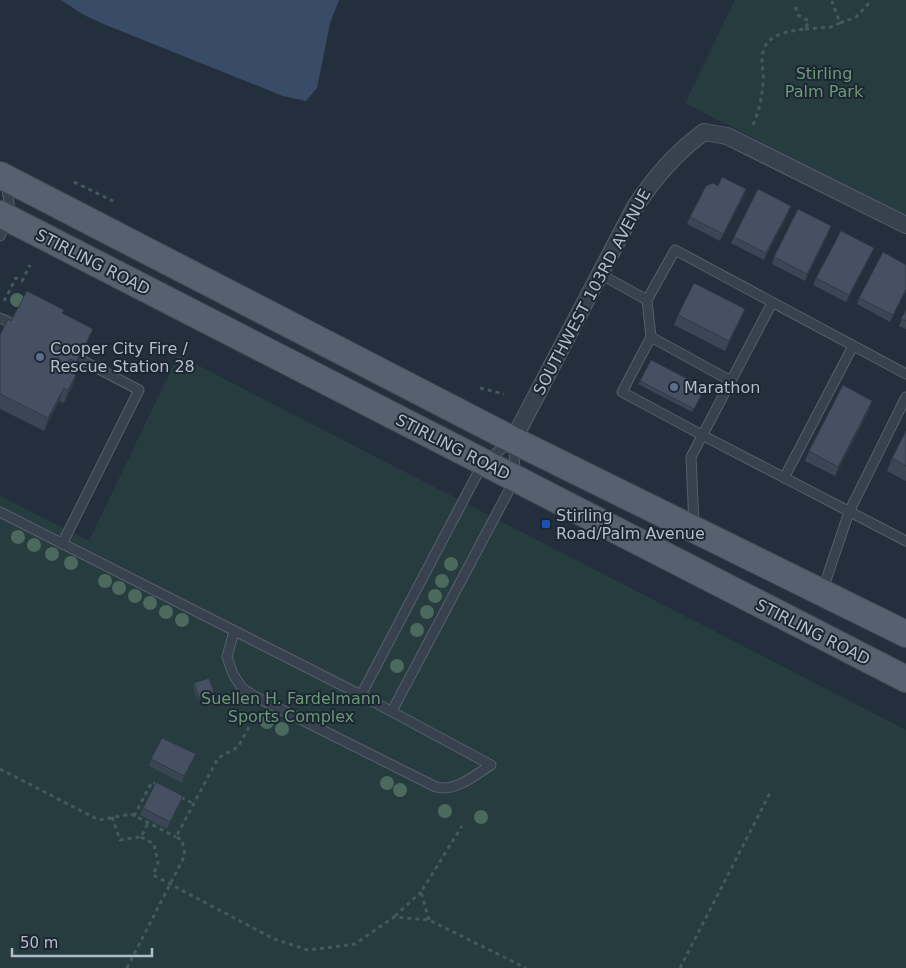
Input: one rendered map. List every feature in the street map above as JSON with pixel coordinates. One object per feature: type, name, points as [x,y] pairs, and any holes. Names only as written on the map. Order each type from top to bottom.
[{"type":"main road","name":"STIRLING ROAD","points":[[2,176],[513,440],[906,634]]},
{"type":"main road","name":"STIRLING ROAD","points":[[3,223],[515,479],[906,679]]},
{"type":"street","name":"SOUTHWEST 103RD AVENUE","points":[[513,440],[635,207],[654,179],[685,146],[704,132],[727,136],[906,225]]},
{"type":"lane","points":[[2,176],[8,193],[3,223]]},
{"type":"lane","points":[[906,374],[675,250],[647,300],[651,337],[622,392],[906,541]]},
{"type":"lane","points":[[600,274],[647,300]]},
{"type":"lane","points":[[694,530],[691,457],[772,303]]},
{"type":"lane","points":[[0,318],[26,331]]},
{"type":"lane","points":[[651,337],[731,381]]},
{"type":"lane","points":[[784,478],[853,346]]},
{"type":"lane","points":[[61,349],[139,390],[62,544]]},
{"type":"lane","points":[[822,591],[849,512],[906,397]]},
{"type":"lane","points":[[360,695],[482,463],[513,440]]},
{"type":"lane","points":[[392,711],[515,479],[513,440]]},
{"type":"lane","points":[[0,512],[392,711],[491,765],[464,783],[444,789],[436,787],[254,696],[242,688],[233,674],[227,657],[234,631]]},
{"type":"path","points":[[753,125],[761,107],[762,59],[764,48],[769,41],[779,34],[831,26],[856,17],[872,0]]},
{"type":"path","points":[[832,2],[840,23]]},
{"type":"path","points":[[795,6],[798,15],[809,21],[806,29]]},
{"type":"path","points":[[74,182],[113,201]]},
{"type":"path","points":[[4,301],[16,278],[22,281],[30,265]]},
{"type":"path","points":[[480,388],[504,394]]},
{"type":"path","points":[[176,837],[218,758],[238,747],[254,718]]},
{"type":"path","points":[[0,769],[99,820],[131,814],[182,840],[185,855],[127,968]]},
{"type":"path","points":[[134,816],[152,782],[160,786]]},
{"type":"path","points":[[680,968],[770,793]]},
{"type":"path","points":[[177,795],[194,804]]},
{"type":"path","points":[[112,817],[120,840],[141,837],[154,844],[158,863],[153,875],[274,939],[308,950],[355,944],[394,917],[421,892],[462,826]]},
{"type":"path","points":[[141,837],[148,823]]},
{"type":"path","points":[[421,892],[430,920]]},
{"type":"path","points":[[394,917],[430,920],[526,968]]},
{"type":"green space","name":"Stirling Palm Park","points":[[735,0],[906,0],[906,217],[685,103]]},
{"type":"green space","name":"Suellen H. Fardelmann Sports Complex","points":[[178,355],[906,730],[906,968],[0,968],[0,496],[89,541]]},
{"type":"water","points":[[61,0],[339,0],[330,23],[317,88],[306,101],[283,96],[106,25],[84,15]]},
{"type":"building","points":[[722,177],[746,189],[723,234],[690,217],[706,186],[713,183],[718,186]]},
{"type":"building","points":[[758,189],[791,206],[766,253],[734,237]]},
{"type":"building","points":[[798,209],[831,226],[807,274],[774,257]]},
{"type":"building","points":[[841,231],[874,248],[849,295],[816,278]]},
{"type":"building","points":[[883,252],[906,265],[906,289],[893,315],[859,298]]},
{"type":"building","points":[[694,283],[745,309],[729,341],[678,315]]},
{"type":"building","name":"Cooper City Fire / Rescue Station 28","points":[[27,291],[64,310],[62,313],[93,329],[76,362],[70,359],[65,369],[76,375],[68,390],[64,388],[48,418],[0,394],[0,335],[8,319],[11,321]]},
{"type":"building","points":[[906,310],[906,321],[901,319]]},
{"type":"building","points":[[651,360],[705,388],[694,409],[640,381]]},
{"type":"building","points":[[843,385],[872,401],[838,467],[809,451]]},
{"type":"building","points":[[906,431],[906,466],[892,458]]},
{"type":"building","points":[[209,678],[214,692],[199,697],[194,683]]},
{"type":"building","points":[[162,738],[196,754],[184,776],[151,759]]},
{"type":"building","points":[[156,782],[183,796],[170,822],[143,808]]},
{"type":"place","name":"Cooper City Fire / Rescue Station 28","points":[[40,357]]},
{"type":"place","name":"Marathon","points":[[674,387]]},
{"type":"place","name":"Stirling Road/Palm Avenue","points":[[546,524]]}]
